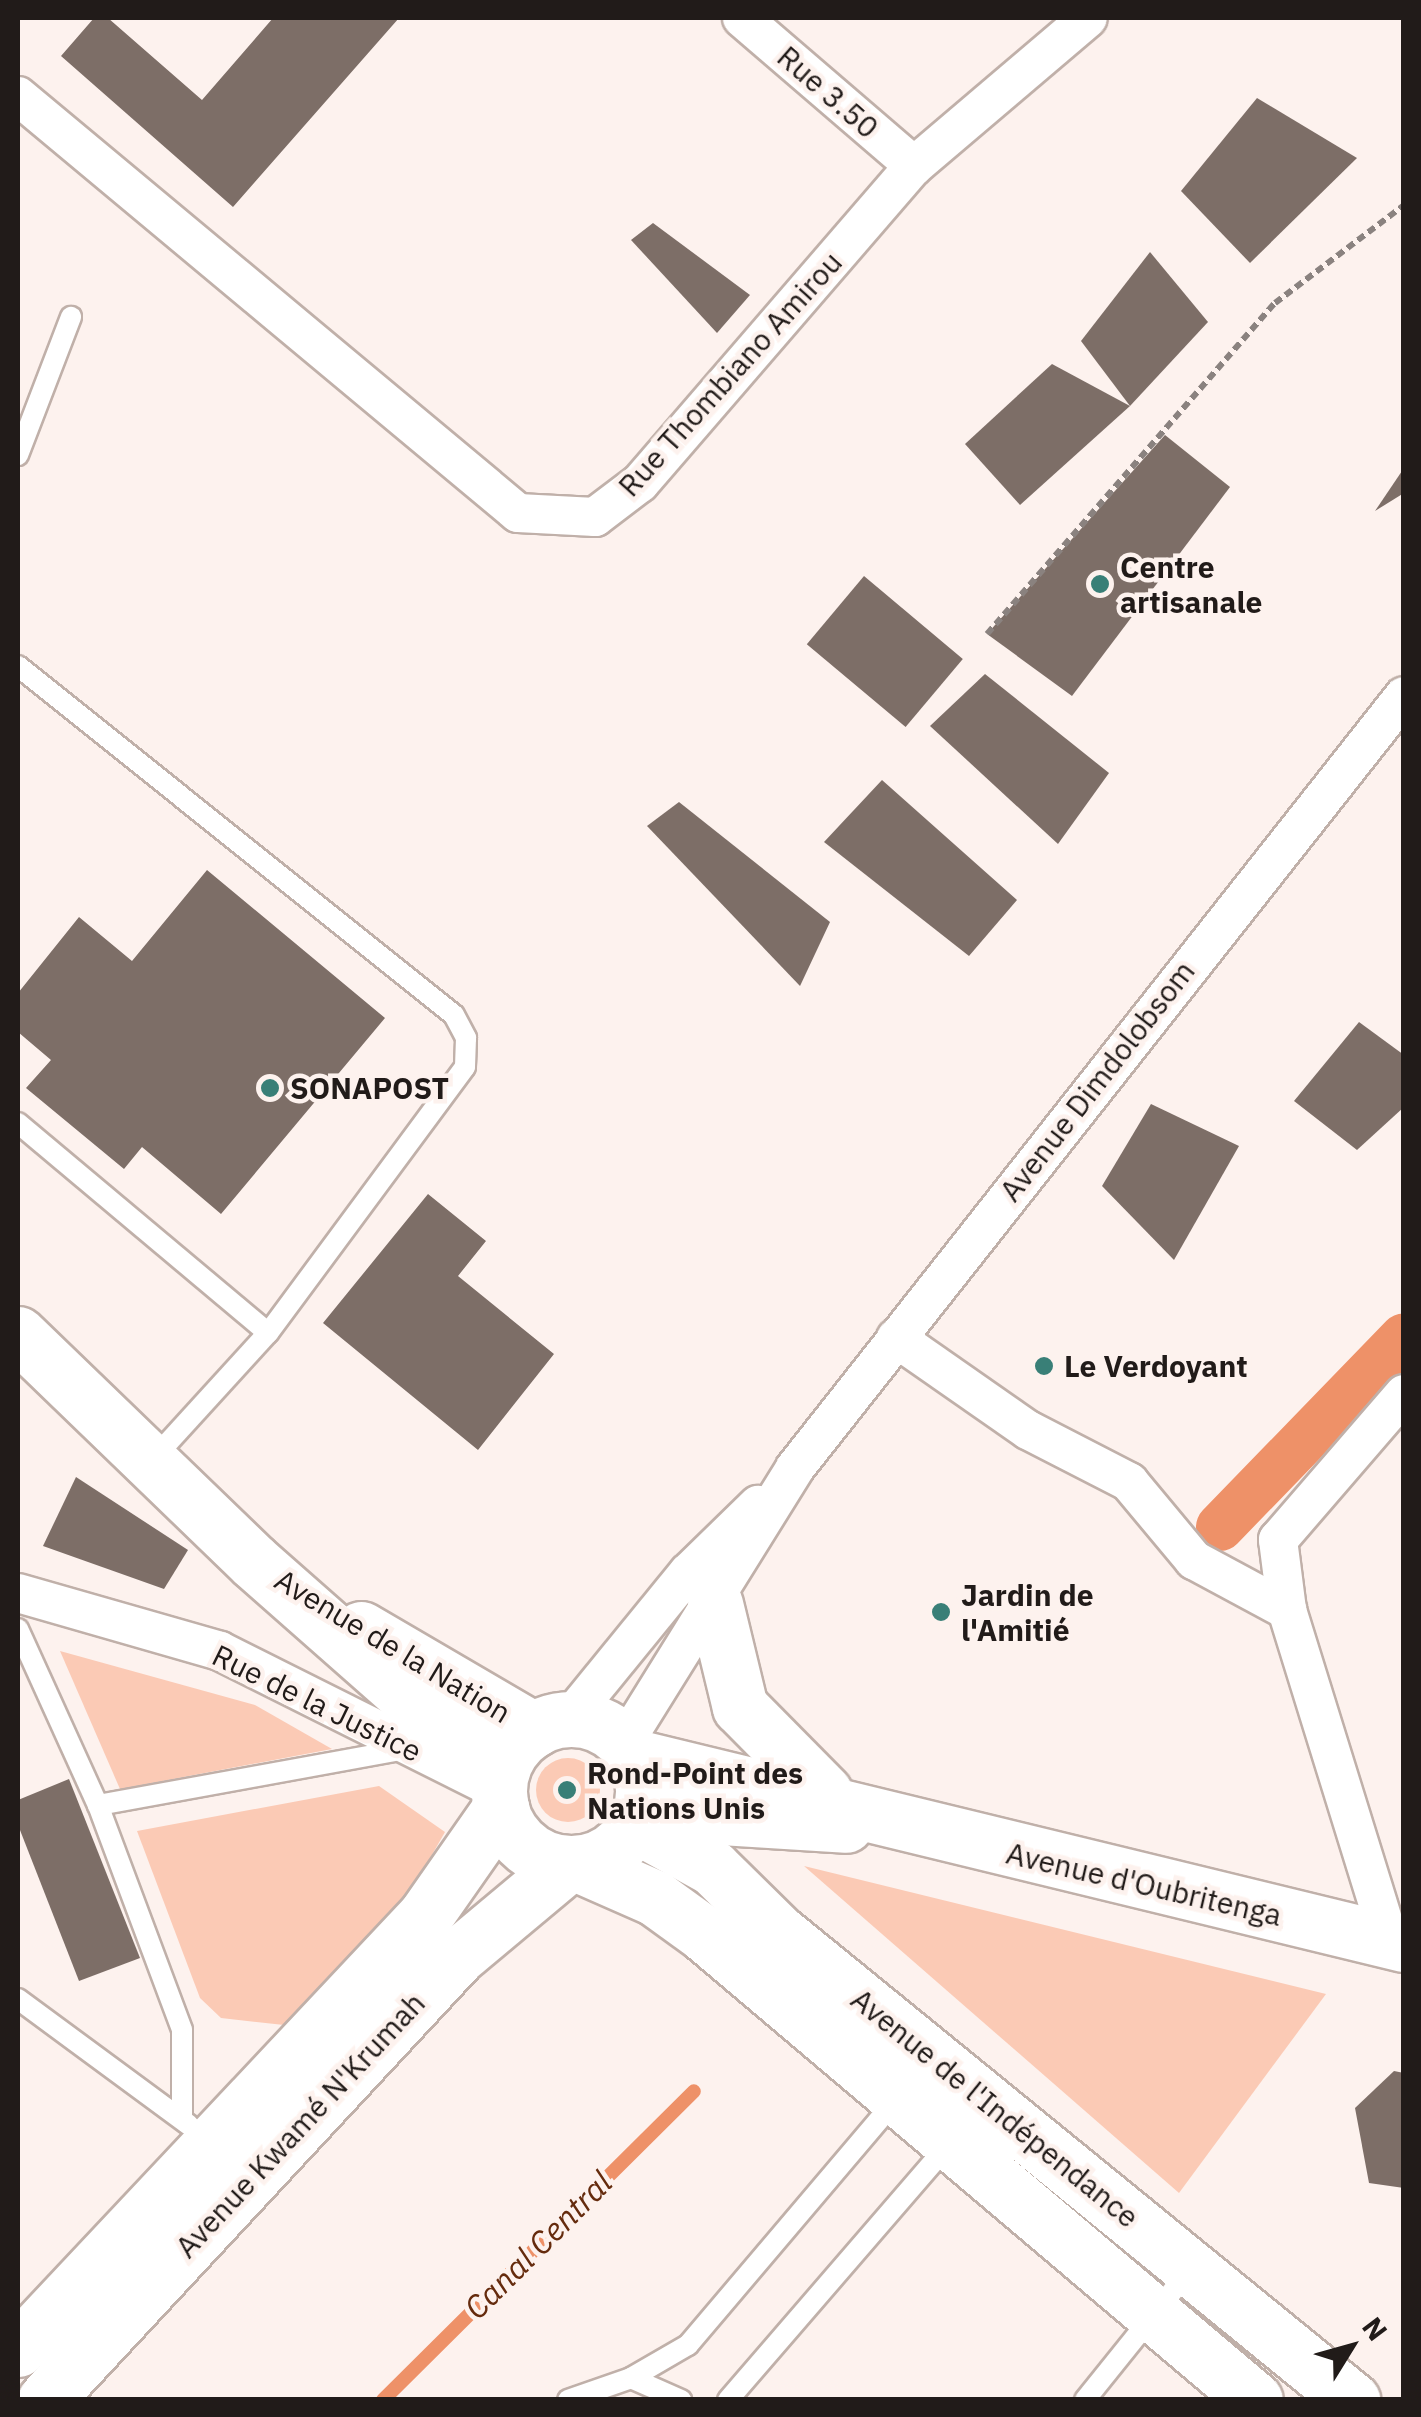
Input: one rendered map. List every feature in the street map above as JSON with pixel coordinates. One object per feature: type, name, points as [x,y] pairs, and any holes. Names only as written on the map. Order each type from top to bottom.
[{"type":"main road","name":"Avenue de la Nation","points":[[18,1334],[499,1791]]},
{"type":"main road","name":"Avenue de la Nation","points":[[253,1560],[551,1725]]},
{"type":"main road","points":[[714,1604],[740,1707],[768,1744],[834,1800]]},
{"type":"main road","points":[[551,1725],[629,1750],[638,1818],[613,1850],[574,1865],[533,1851],[499,1791],[551,1725]]},
{"type":"main road","name":"Avenue d'Oubritenga","points":[[629,1750],[834,1800],[884,1825]]},
{"type":"main road","name":"Avenue Kwamé N'Krumah","points":[[45,2400],[218,2155],[425,1916],[499,1791]]},
{"type":"main road","name":"Avenue d'Oubritenga","points":[[638,1818],[884,1825],[1396,1942]]},
{"type":"main road","name":"Avenue de l'Indépendance","points":[[638,1818],[713,1868],[778,1932],[1352,2400]]},
{"type":"main road","name":"Avenue Kwamé N'Krumah","points":[[18,2349],[218,2155],[574,1865]]},
{"type":"main road","name":"Avenue de l'Indépendance","points":[[574,1865],[656,1898],[1158,2309],[1255,2400]]},
{"type":"street","name":"Rue 3.50","points":[[742,18],[914,166]]},
{"type":"street","name":"Rue Thombiano Amirou","points":[[18,96],[518,513],[551,519],[594,517],[640,483],[914,166],[1088,18]]},
{"type":"street","name":"Avenue Dimdolobsom","points":[[629,1750],[795,1468],[1404,696]]},
{"type":"street","points":[[896,1338],[1028,1430],[1129,1482],[1194,1560],[1288,1610]]},
{"type":"street","points":[[1396,1942],[1288,1610],[1276,1554],[1284,1528],[1404,1394]]},
{"type":"street","name":"Avenue Dimdolobsom","points":[[551,1725],[688,1573],[795,1468]]},
{"type":"street","name":"Rue de la Justice","points":[[18,1593],[220,1651],[499,1791]]},
{"type":"lane","points":[[18,455],[72,317]]},
{"type":"lane","points":[[18,666],[454,1015],[466,1038],[465,1067],[268,1333],[153,1459]]},
{"type":"lane","points":[[18,1123],[268,1333]]},
{"type":"lane","points":[[18,1629],[98,1805],[182,2030],[218,2155]]},
{"type":"lane","points":[[98,1805],[409,1748]]},
{"type":"lane","points":[[18,1999],[218,2155]]},
{"type":"lane","points":[[568,2400],[631,2378],[688,2345],[897,2098]]},
{"type":"lane","points":[[728,2400],[953,2140]]},
{"type":"lane","points":[[1085,2400],[1192,2267]]},
{"type":"lane","points":[[631,2378],[681,2400]]},
{"type":"path","points":[[987,634],[1274,303],[1404,204]]},
{"type":"shaded area","points":[[60,1651],[255,1705],[332,1749],[120,1789]]},
{"type":"shaded area","name":"Rond-Point des Nations Unis","points":[[568,1758],[590,1768],[600,1790],[590,1812],[568,1822],[546,1812],[536,1790],[546,1768]]},
{"type":"shaded area","points":[[379,1786],[445,1832],[413,1888],[284,2025],[221,2018],[200,1998],[137,1831]]},
{"type":"shaded area","points":[[804,1866],[1326,1994],[1179,2193]]},
{"type":"building","points":[[94,18],[108,18],[202,100],[273,18],[399,18],[233,207],[61,56]]},
{"type":"building","points":[[1257,98],[1357,158],[1250,263],[1181,191]]},
{"type":"building","points":[[653,223],[750,295],[717,333],[631,240]]},
{"type":"building","points":[[1150,252],[1208,322],[1130,406],[1081,341]]},
{"type":"building","points":[[1052,364],[1130,406],[1020,505],[965,444]]},
{"type":"building","points":[[1165,435],[1230,487],[1072,696],[987,634]]},
{"type":"building","points":[[1404,468],[1404,493],[1375,511]]},
{"type":"building","points":[[864,576],[963,659],[906,727],[807,644]]},
{"type":"building","points":[[985,674],[1109,773],[1058,844],[930,726]]},
{"type":"building","points":[[882,780],[1017,900],[969,956],[824,842]]},
{"type":"building","points":[[679,802],[830,922],[800,986],[647,826]]},
{"type":"building","points":[[207,870],[385,1018],[221,1214],[142,1147],[124,1169],[26,1088],[51,1060],[18,1032],[18,993],[79,917],[132,961]]},
{"type":"building","points":[[1359,1022],[1404,1055],[1404,1107],[1357,1150],[1294,1101]]},
{"type":"building","points":[[1151,1104],[1239,1146],[1174,1260],[1102,1186]]},
{"type":"building","points":[[428,1194],[486,1241],[458,1276],[554,1354],[478,1450],[323,1323]]},
{"type":"building","points":[[76,1477],[188,1550],[164,1589],[43,1546]]},
{"type":"building","points":[[69,1779],[140,1958],[79,1981],[18,1825],[18,1800]]},
{"type":"building","points":[[1394,2071],[1404,2073],[1404,2188],[1369,2183],[1355,2108]]},
{"type":"waterway","name":"Canal Central","points":[[1220,1527],[1404,1337]]},
{"type":"waterway","name":"Canal Central","points":[[383,2400],[694,2091]]},
{"type":"place","name":"Centre artisanale","points":[[1100,584]]},
{"type":"place","name":"SONAPOST","points":[[270,1088]]},
{"type":"place","name":"Le Verdoyant","points":[[1044,1366]]},
{"type":"place","name":"Jardin de l'Amitié","points":[[941,1612]]},
{"type":"place","name":"Rond-Point des Nations Unis","points":[[567,1790]]}]
